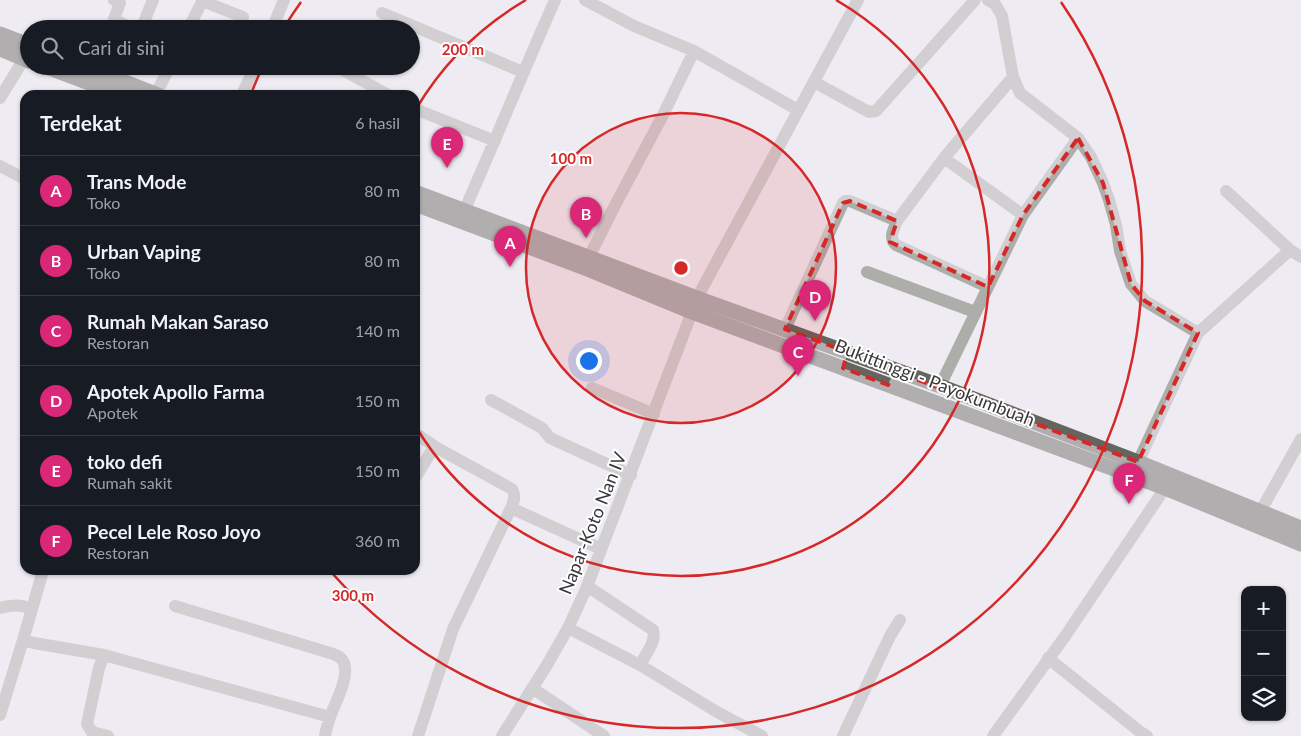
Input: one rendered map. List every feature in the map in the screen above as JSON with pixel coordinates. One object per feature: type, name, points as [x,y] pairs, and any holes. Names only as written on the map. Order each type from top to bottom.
[{"type":"highway","points":[[0,34],[20,50]]},
{"type":"highway","points":[[0,49],[20,53]]},
{"type":"highway","points":[[68,75],[108,90]]},
{"type":"highway","points":[[107,75],[144,90]]},
{"type":"highway","name":"Bukittinggi - Payokumbuah","points":[[420,194],[589,257],[842,368],[1165,488],[1301,544]]},
{"type":"highway","name":"Bukittinggi - Payokumbuah","points":[[420,206],[590,270],[695,305],[784,329],[848,352],[1138,462],[1301,528]]},
{"type":"highway","points":[[842,368],[848,352]]},
{"type":"highway","points":[[888,385],[894,370]]},
{"type":"street","points":[[114,0],[120,3],[114,19],[116,20]]},
{"type":"street","points":[[145,20],[153,0]]},
{"type":"street","points":[[193,20],[203,0],[243,17]]},
{"type":"street","points":[[276,20],[284,0]]},
{"type":"street","points":[[464,211],[555,0]]},
{"type":"street","points":[[585,0],[634,26],[694,51],[798,110]]},
{"type":"street","name":"Napar-Koto Nan IV","points":[[502,736],[568,628],[588,586],[695,305],[858,0]]},
{"type":"street","points":[[814,82],[869,112],[876,111],[975,0]]},
{"type":"street","points":[[988,0],[995,4],[1002,16],[1013,77],[1020,93],[1078,138],[1091,157],[1103,183],[1116,225],[1120,251],[1131,284],[1145,300],[1198,333]]},
{"type":"street","points":[[382,13],[399,20]]},
{"type":"street","points":[[420,29],[523,72]]},
{"type":"street","points":[[589,257],[612,210],[659,124],[694,51]]},
{"type":"street","points":[[0,98],[20,66]]},
{"type":"street","points":[[159,90],[166,75]]},
{"type":"street","points":[[244,90],[251,75]]},
{"type":"street","points":[[352,75],[379,90]]},
{"type":"street","points":[[988,288],[896,245],[891,238],[897,221],[944,158],[1013,77]]},
{"type":"street","points":[[420,111],[495,141]]},
{"type":"street","points":[[940,386],[1023,215],[1078,138]]},
{"type":"street","points":[[944,158],[1023,215]]},
{"type":"street","points":[[0,166],[20,176]]},
{"type":"street","points":[[1138,462],[1198,333],[1296,253],[1226,191]]},
{"type":"street","points":[[784,329],[844,201],[850,201],[897,221]]},
{"type":"street","points":[[867,272],[975,312]]},
{"type":"street","points":[[592,388],[654,414]]},
{"type":"street","points":[[491,400],[542,428],[550,438],[631,475]]},
{"type":"street","points":[[418,736],[453,629],[511,508],[515,493],[512,489],[437,448],[420,436]]},
{"type":"street","points":[[1260,512],[1301,439]]},
{"type":"street","points":[[420,470],[433,449],[437,448]]},
{"type":"street","points":[[993,736],[1066,634],[1165,488]]},
{"type":"street","points":[[511,508],[601,549]]},
{"type":"street","points":[[0,715],[42,575]]},
{"type":"street","points":[[588,586],[655,633],[654,639],[640,665]]},
{"type":"street","points":[[0,608],[16,605],[32,609]]},
{"type":"street","points":[[175,606],[339,656],[344,663],[345,673],[342,687],[324,736]]},
{"type":"street","points":[[843,736],[890,636],[900,620]]},
{"type":"street","points":[[568,628],[640,665],[716,712],[762,736]]},
{"type":"street","points":[[23,640],[104,656],[330,717]]},
{"type":"street","points":[[104,656],[99,668],[87,724],[92,732],[108,736]]},
{"type":"street","points":[[1048,658],[1147,736]]},
{"type":"street","points":[[532,688],[586,731],[604,736]]},
{"type":"highlighted area","points":[[1078,138],[1103,183],[1131,284],[1145,301],[1198,333],[1138,462],[894,371],[888,385],[843,368],[848,352],[785,329],[843,203],[850,201],[897,221],[890,242],[988,287],[1023,215]]},
{"type":"place","name":"toko defi","points":[[447,168]]},
{"type":"place","name":"Urban Vaping","points":[[586,238]]},
{"type":"place","name":"Trans Mode","points":[[510,267]]},
{"type":"place","name":"Apotek Apollo Farma","points":[[815,321]]},
{"type":"place","name":"Rumah Makan Saraso","points":[[798,376]]},
{"type":"place","name":"Pecel Lele Roso Joyo","points":[[1129,504]]}]
